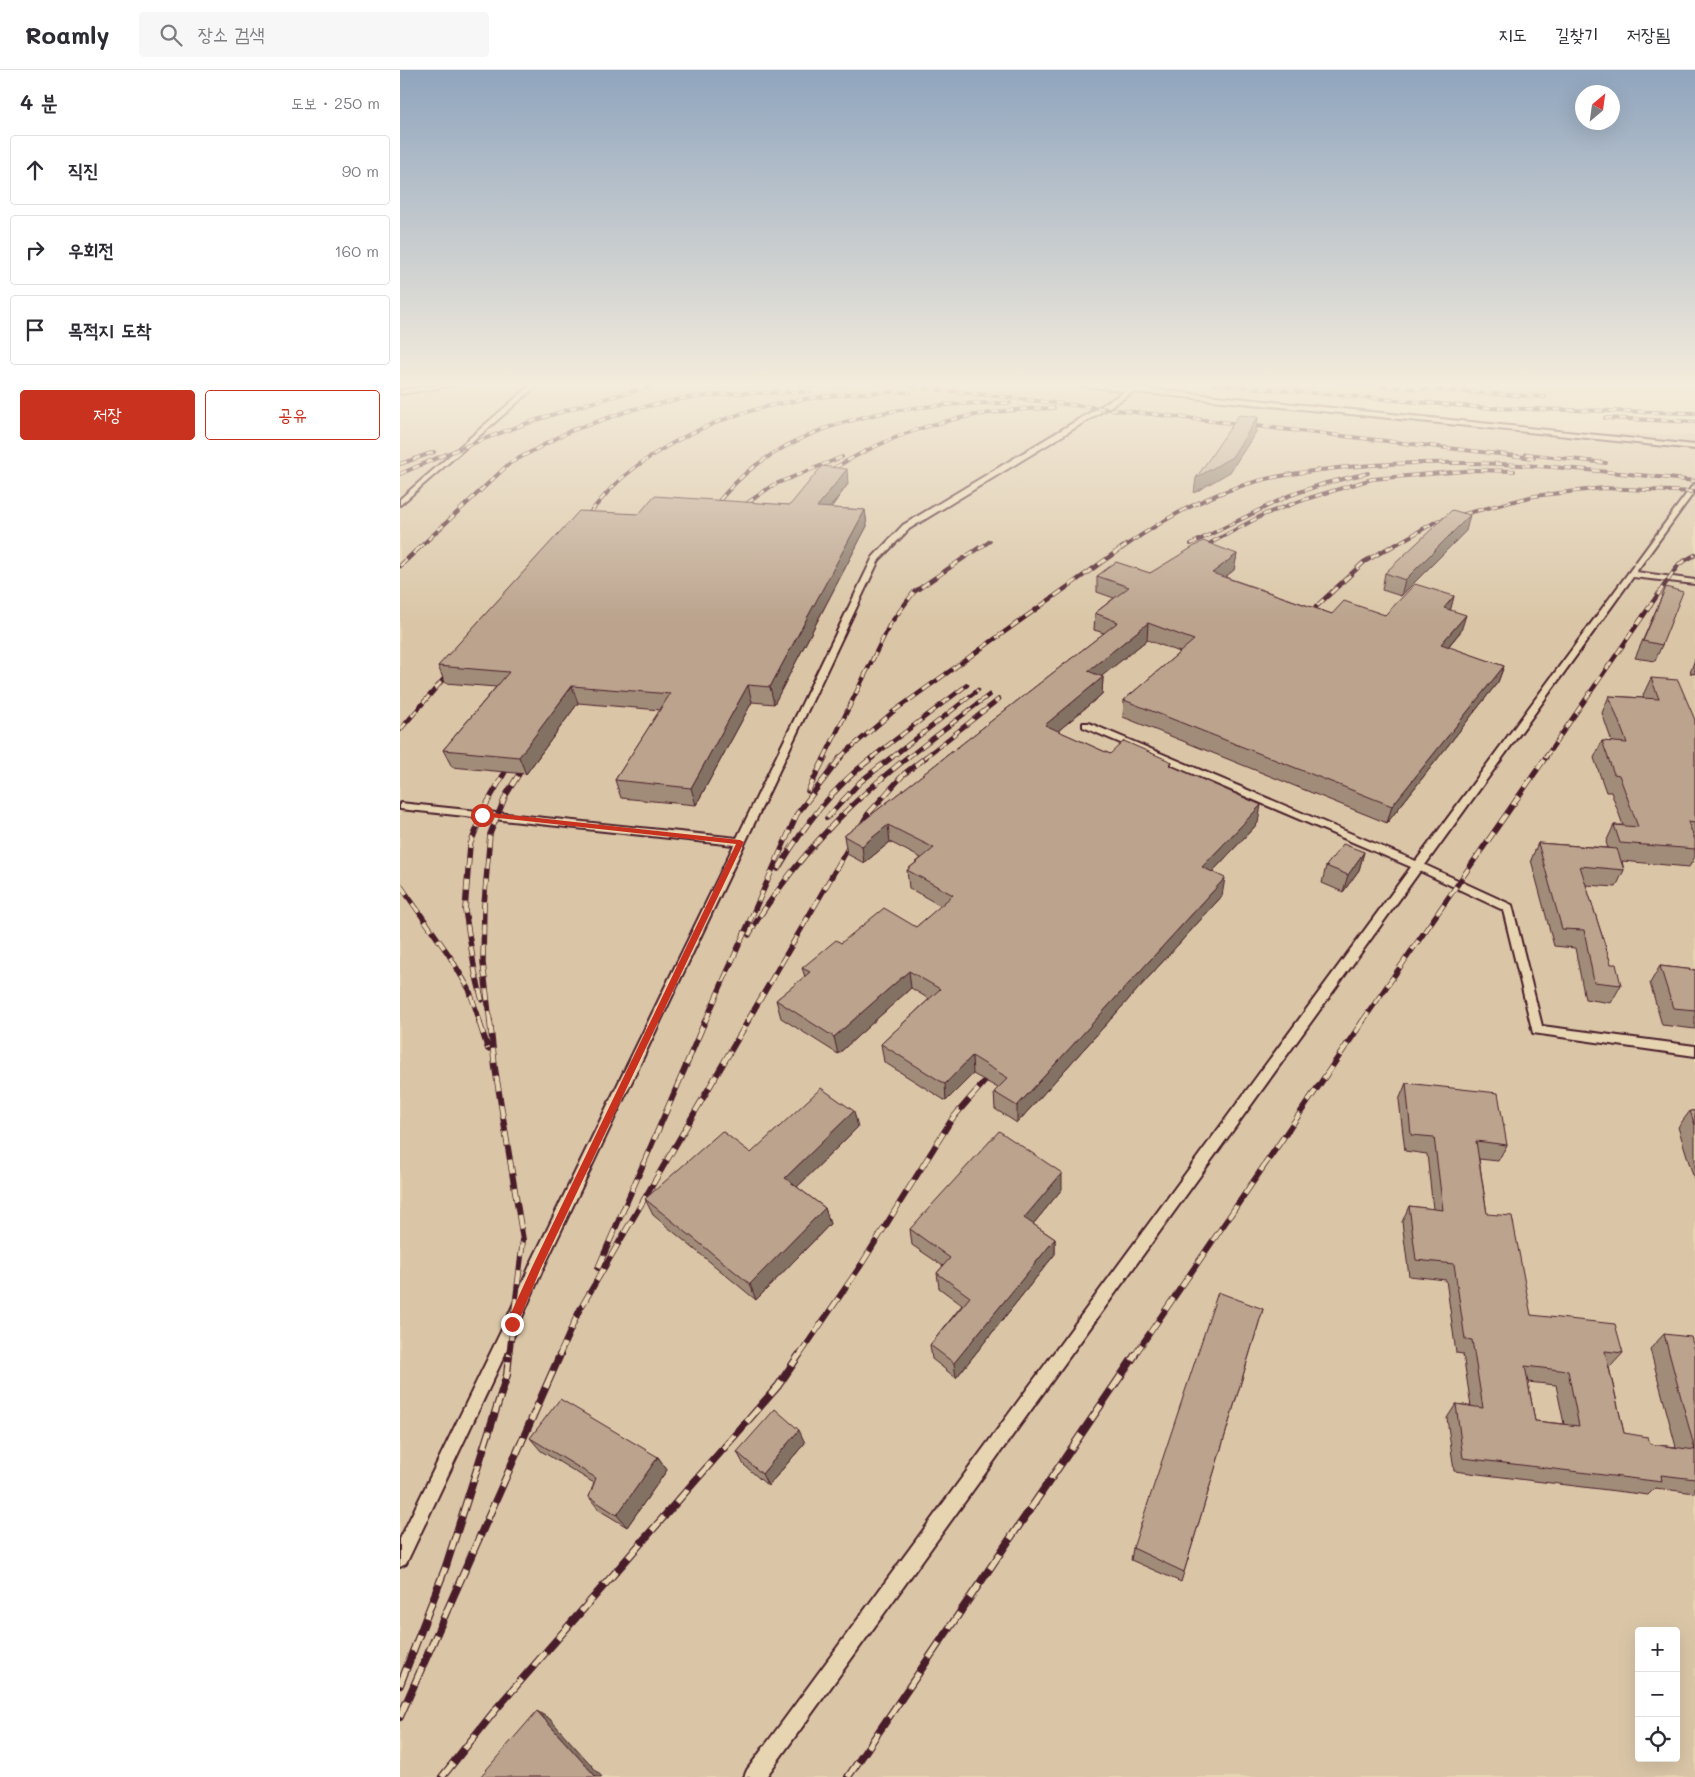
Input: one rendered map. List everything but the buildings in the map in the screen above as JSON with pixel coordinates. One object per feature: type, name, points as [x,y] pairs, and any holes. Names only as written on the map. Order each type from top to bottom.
[{"type":"lane","points":[[400,503],[447,462]]},
{"type":"lane","points":[[400,1558],[876,559],[906,527],[1014,462]]},
{"type":"lane","points":[[754,1777],[1695,486]]},
{"type":"lane","points":[[1630,574],[1695,582]]},
{"type":"lane","points":[[1086,725],[1418,866],[1508,908],[1537,1030],[1695,1051]]},
{"type":"lane","points":[[400,806],[740,842]]},
{"type":"shaded area","points":[[400,462],[1695,462],[1695,1777],[400,1777]]},
{"type":"railway","points":[[400,464],[407,462]]},
{"type":"railway","points":[[400,474],[430,462]]},
{"type":"railway","points":[[418,549],[513,462]]},
{"type":"railway","points":[[582,522],[617,482],[644,462]]},
{"type":"railway","points":[[711,511],[745,473],[761,462]]},
{"type":"railway","points":[[736,511],[773,485],[831,462]]},
{"type":"railway","points":[[823,475],[846,462]]},
{"type":"railway","points":[[1594,462],[1606,463]]},
{"type":"railway","points":[[1121,549],[1177,514],[1223,492],[1265,479],[1320,470],[1391,464],[1478,463],[1564,468],[1695,481]]},
{"type":"railway","points":[[1201,548],[1265,514],[1306,499],[1372,479],[1476,470],[1514,471]]},
{"type":"railway","points":[[1191,544],[1288,496],[1326,483],[1368,473]]},
{"type":"railway","points":[[1388,549],[1437,521],[1534,496],[1603,488],[1695,492]]},
{"type":"railway","points":[[979,549],[990,541]]},
{"type":"railway","points":[[400,566],[420,547]]},
{"type":"railway","points":[[824,758],[890,624],[914,592],[980,547]]},
{"type":"railway","points":[[839,758],[894,711],[1123,547]]},
{"type":"railway","points":[[1304,618],[1364,562],[1390,547]]},
{"type":"railway","points":[[1545,758],[1679,564],[1695,555]]},
{"type":"railway","points":[[400,730],[453,668]]},
{"type":"railway","points":[[871,758],[967,685]]},
{"type":"railway","points":[[891,758],[978,690]]},
{"type":"railway","points":[[907,758],[989,695]]},
{"type":"railway","points":[[924,758],[999,699]]},
{"type":"railway","points":[[808,791],[825,757]]},
{"type":"railway","points":[[705,1022],[797,814],[841,757]]},
{"type":"railway","points":[[778,869],[820,808],[845,781],[873,757]]},
{"type":"railway","points":[[827,818],[860,782],[892,757]]},
{"type":"railway","points":[[749,935],[776,893],[821,837],[871,787],[908,757]]},
{"type":"railway","points":[[747,1022],[868,814],[904,774],[926,757]]},
{"type":"railway","points":[[1362,1022],[1546,757]]},
{"type":"railway","points":[[482,1000],[475,972],[465,910],[470,845],[486,805],[505,772]]},
{"type":"railway","points":[[490,1022],[483,963],[484,905],[490,834],[506,795],[519,774]]},
{"type":"railway","points":[[400,885],[449,955],[469,989],[480,1022]]},
{"type":"railway","points":[[479,1021],[488,1049]]},
{"type":"railway","points":[[490,1021],[495,1068],[523,1240],[509,1356]]},
{"type":"railway","points":[[686,1065],[705,1021]]},
{"type":"railway","points":[[559,1356],[579,1311],[748,1021]]},
{"type":"railway","points":[[1134,1356],[1363,1021]]},
{"type":"railway","points":[[598,1268],[689,1059]]},
{"type":"railway","points":[[799,1356],[861,1265],[952,1119],[985,1081]]},
{"type":"railway","points":[[400,1685],[446,1566],[507,1375],[509,1355]]},
{"type":"railway","points":[[400,1717],[560,1355]]},
{"type":"railway","points":[[442,1777],[497,1708],[778,1386],[799,1355]]},
{"type":"railway","points":[[848,1777],[1135,1355]]},
{"type":"route","points":[[482,815],[740,842],[536,1268],[512,1324]]}]
